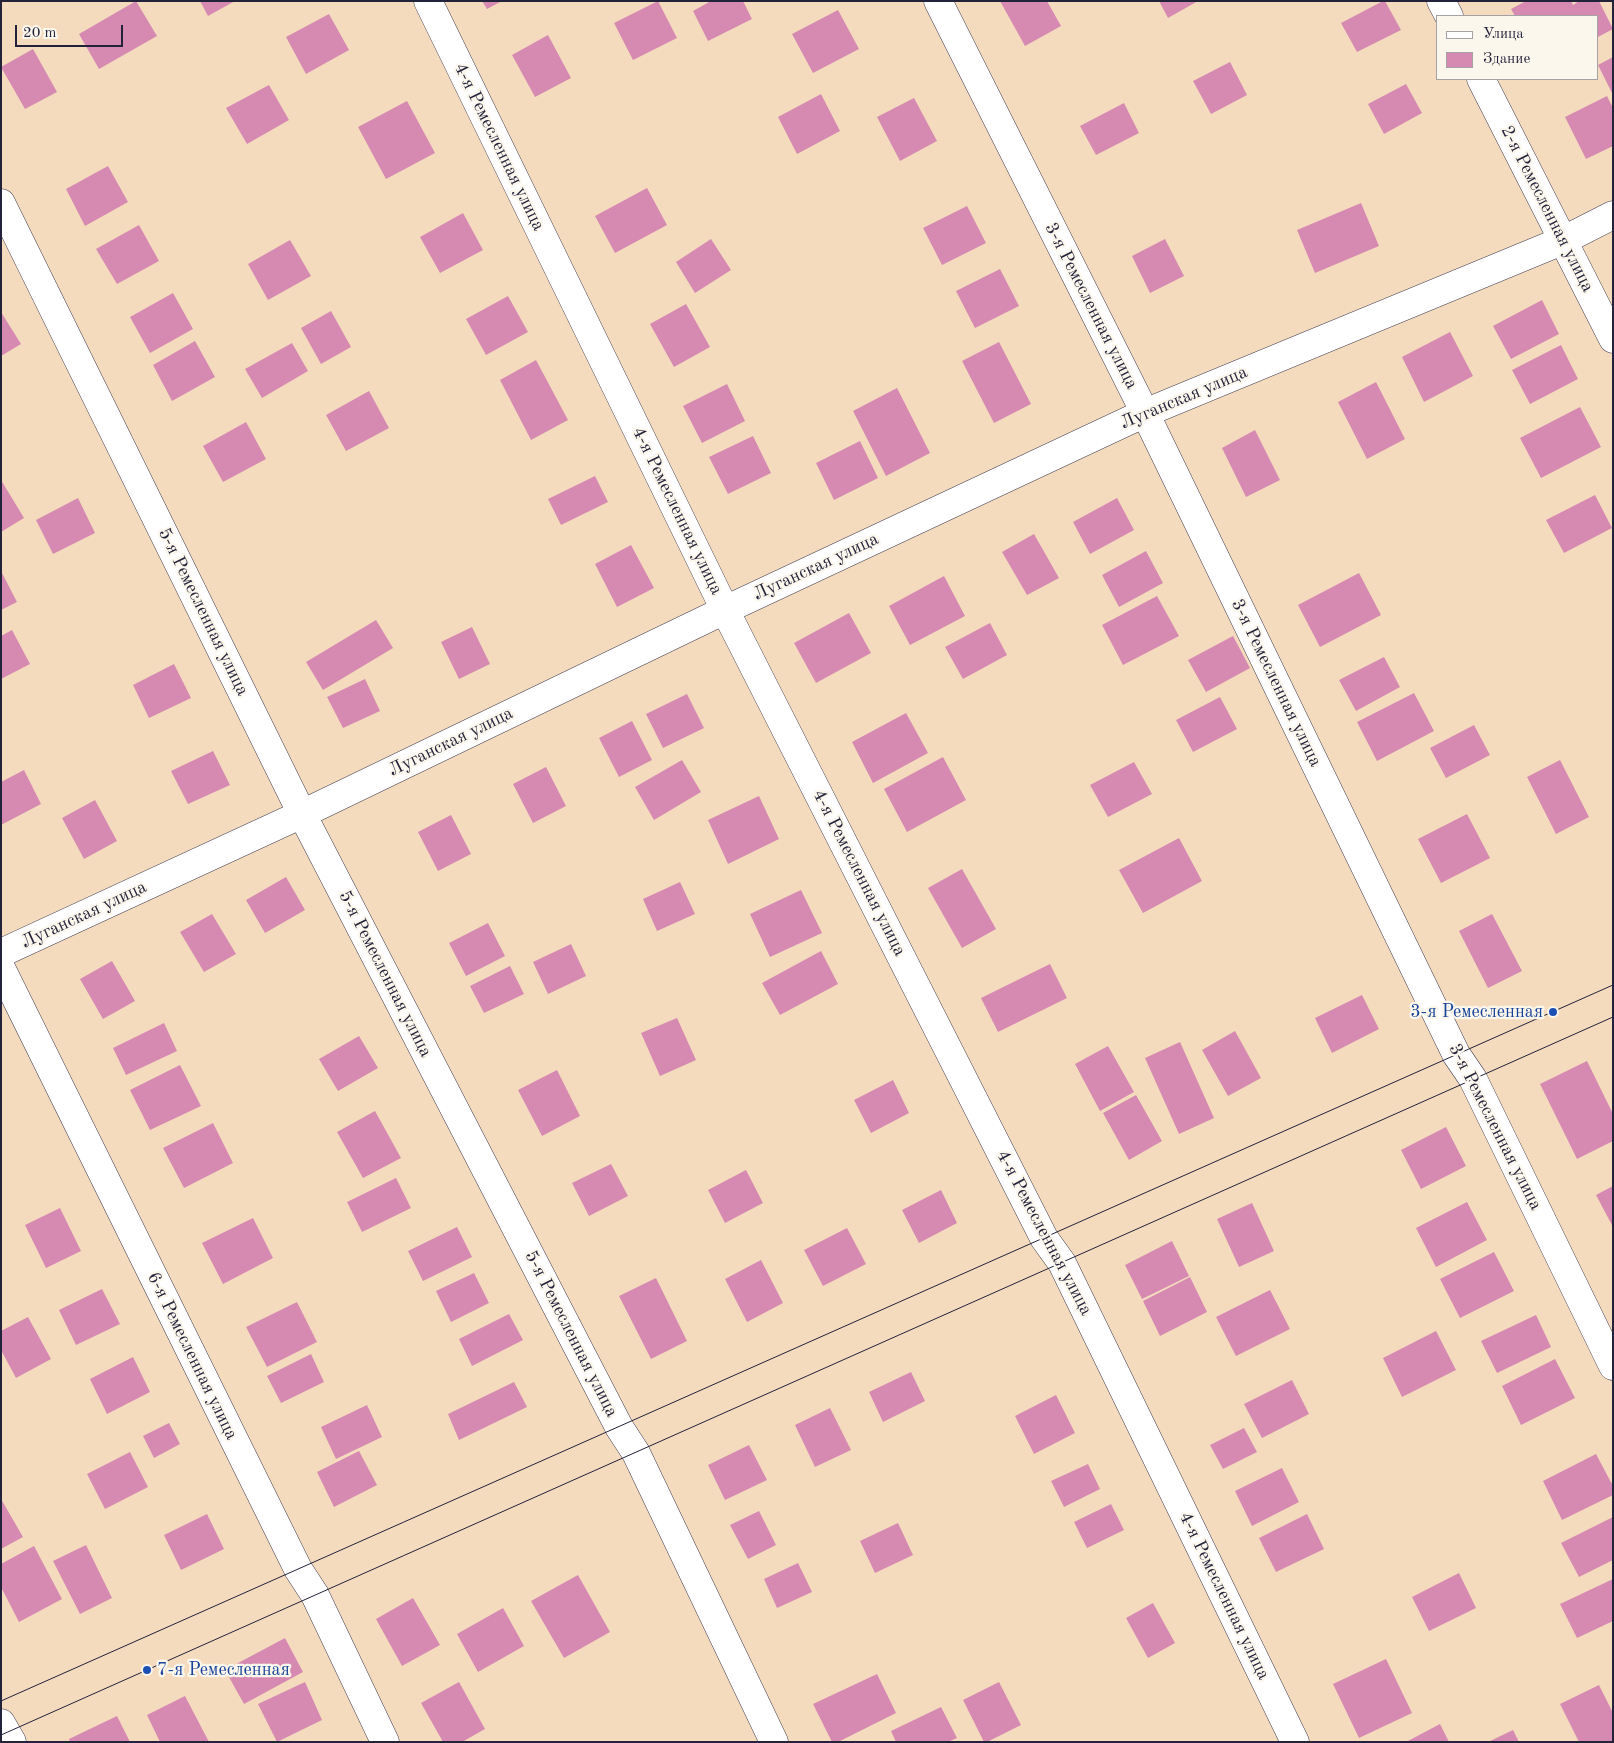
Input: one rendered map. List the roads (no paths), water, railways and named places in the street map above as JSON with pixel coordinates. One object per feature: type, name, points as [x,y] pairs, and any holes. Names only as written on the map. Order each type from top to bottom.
[{"type":"street","name":"4-я Ремесленная улица","points":[[428,1],[725,610],[1044,1238],[1062,1263],[1295,1742]]},
{"type":"street","name":"3-я Ремесленная улица","points":[[938,1],[1145,413],[1456,1054],[1473,1079],[1613,1366]]},
{"type":"street","points":[[1441,1],[1448,15]]},
{"type":"street","name":"2-я Ремесленная улица","points":[[1482,80],[1613,339]]},
{"type":"street","name":"5-я Ремесленная улица","points":[[1,203],[302,814],[619,1427],[636,1453],[774,1742]]},
{"type":"street","name":"Луганская улица","points":[[1,953],[302,814],[725,610],[1145,413],[1564,240],[1613,215]]},
{"type":"street","name":"6-я Ремесленная улица","points":[[1,968],[298,1569],[315,1595],[385,1742]]},
{"type":"street","points":[[1,1723],[12,1742]]},
{"type":"tram line","points":[[1,1701],[1613,985]]},
{"type":"tram line","points":[[1,1735],[1613,1017]]},
{"type":"place","name":"3-я Ремесленная","points":[[1553,1012]]},
{"type":"place","name":"7-я Ремесленная","points":[[147,1670]]}]
